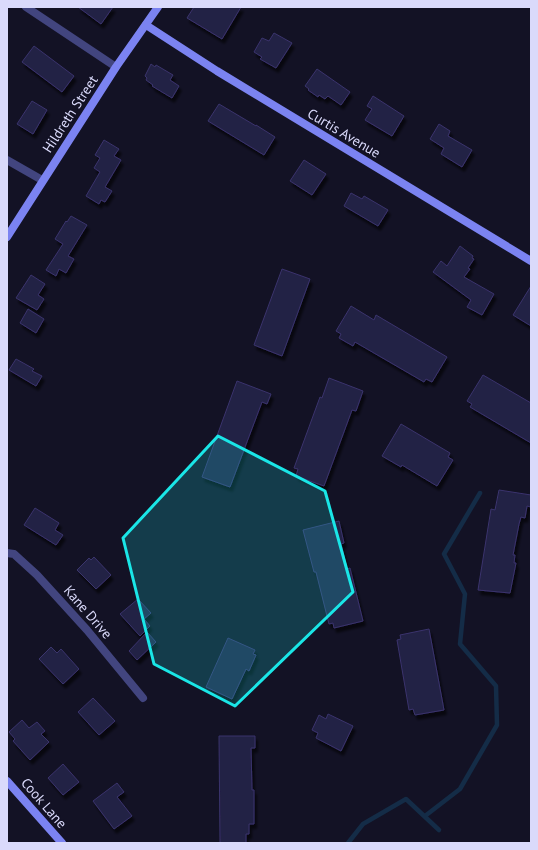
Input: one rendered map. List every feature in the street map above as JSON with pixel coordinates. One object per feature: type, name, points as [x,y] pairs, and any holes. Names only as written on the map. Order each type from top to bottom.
[{"type":"street","points":[[26,7],[116,68]]},
{"type":"street","name":"Hildreth Street","points":[[7,237],[42,180],[158,7]]},
{"type":"street","name":"Curtis Avenue","points":[[146,25],[217,71],[531,261]]},
{"type":"street","points":[[7,160],[42,180]]},
{"type":"street","name":"Kane Drive","points":[[7,553],[14,554],[37,575],[88,630],[143,698]]},
{"type":"street","name":"Cook Lane","points":[[7,781],[62,843]]},
{"type":"highlighted area","points":[[218,436],[325,491],[353,592],[235,706],[154,664],[123,538]]},
{"type":"building","points":[[78,7],[113,7],[101,24]]},
{"type":"building","points":[[194,7],[241,7],[222,39],[187,18]]},
{"type":"building","points":[[274,33],[292,43],[276,68],[260,59],[262,57],[254,52],[262,38],[269,41]]},
{"type":"building","points":[[34,46],[74,76],[62,92],[22,62]]},
{"type":"building","points":[[151,64],[155,67],[156,65],[173,75],[170,80],[179,86],[172,98],[152,86],[153,85],[146,80],[147,78],[145,76]]},
{"type":"building","points":[[317,69],[350,92],[341,105],[328,96],[325,99],[319,95],[318,97],[305,86]]},
{"type":"building","points":[[373,96],[404,116],[392,136],[365,120],[372,109],[367,106]]},
{"type":"building","points":[[32,101],[47,110],[33,134],[17,124]]},
{"type":"building","points":[[219,104],[275,137],[264,155],[208,121]]},
{"type":"building","points":[[439,124],[450,131],[448,136],[472,150],[462,167],[441,154],[444,148],[430,139]]},
{"type":"building","points":[[104,140],[119,149],[114,156],[121,160],[105,187],[112,191],[105,202],[101,200],[99,204],[86,196],[100,172],[94,168],[100,158],[95,155]]},
{"type":"building","points":[[304,160],[326,174],[312,195],[290,181]]},
{"type":"building","points":[[351,193],[362,199],[364,196],[388,210],[378,226],[344,206]]},
{"type":"building","points":[[71,216],[87,225],[68,256],[74,259],[66,273],[59,269],[56,276],[46,270],[63,244],[55,239],[66,221],[67,222]]},
{"type":"building","points":[[460,246],[473,256],[472,258],[474,259],[468,268],[470,269],[464,277],[494,294],[482,315],[467,307],[471,300],[433,272],[441,261],[447,266]]},
{"type":"building","points":[[282,269],[310,279],[282,356],[254,345]]},
{"type":"building","points":[[31,275],[45,284],[38,295],[44,299],[37,310],[16,298]]},
{"type":"building","points":[[531,286],[531,326],[513,315]]},
{"type":"building","points":[[351,306],[374,320],[376,315],[447,357],[432,382],[426,379],[424,382],[355,342],[353,346],[339,338],[341,334],[336,331]]},
{"type":"building","points":[[28,309],[44,319],[36,333],[20,323]]},
{"type":"building","points":[[16,359],[34,369],[32,371],[42,376],[36,386],[9,370]]},
{"type":"building","points":[[483,375],[531,403],[531,443],[470,407],[472,404],[467,401]]},
{"type":"building","points":[[329,378],[363,391],[356,411],[352,410],[324,486],[296,476],[298,469],[294,468],[320,397],[322,398]]},
{"type":"building","points":[[237,381],[271,394],[267,404],[262,402],[230,487],[202,477]]},
{"type":"building","points":[[401,424],[450,453],[448,457],[453,460],[437,486],[402,465],[401,467],[382,456]]},
{"type":"building","points":[[499,490],[531,495],[531,507],[527,506],[525,518],[521,517],[519,524],[513,555],[515,555],[514,563],[516,563],[510,593],[478,590],[491,509],[495,510]]},
{"type":"building","points":[[35,508],[59,523],[55,530],[63,535],[56,545],[24,525]]},
{"type":"building","points":[[339,521],[344,543],[341,544],[347,569],[350,568],[363,621],[334,628],[333,623],[329,624],[316,572],[314,572],[303,530]]},
{"type":"building","points":[[94,557],[111,575],[96,589],[77,570],[89,558],[91,560]]},
{"type":"building","points":[[138,599],[151,613],[144,619],[150,626],[140,636],[120,614]]},
{"type":"building","points":[[429,629],[444,710],[415,715],[413,709],[409,710],[397,640],[401,639],[400,635]]},
{"type":"building","points":[[147,632],[156,642],[137,660],[129,651]]},
{"type":"building","points":[[228,638],[255,650],[253,654],[256,655],[249,671],[246,669],[232,699],[206,687]]},
{"type":"building","points":[[51,647],[57,653],[61,649],[79,669],[63,684],[39,659]]},
{"type":"building","points":[[93,698],[115,721],[99,735],[78,712]]},
{"type":"building","points":[[328,714],[353,726],[341,751],[316,738],[318,733],[312,730],[319,715],[326,719]]},
{"type":"building","points":[[22,720],[29,728],[37,722],[45,731],[41,734],[49,742],[30,760],[13,741],[15,739],[9,732]]},
{"type":"building","points":[[219,736],[255,736],[255,748],[251,748],[252,790],[254,790],[254,824],[249,824],[249,834],[246,834],[246,843],[220,843]]},
{"type":"building","points":[[63,764],[79,782],[63,795],[48,778]]},
{"type":"building","points":[[117,783],[124,792],[117,797],[132,816],[114,829],[93,801]]},
{"type":"waterway","points":[[425,816],[460,789],[497,725],[496,686],[460,644],[465,594],[444,554],[480,493]]},
{"type":"waterway","points":[[348,843],[363,824],[406,799],[439,830]]}]
